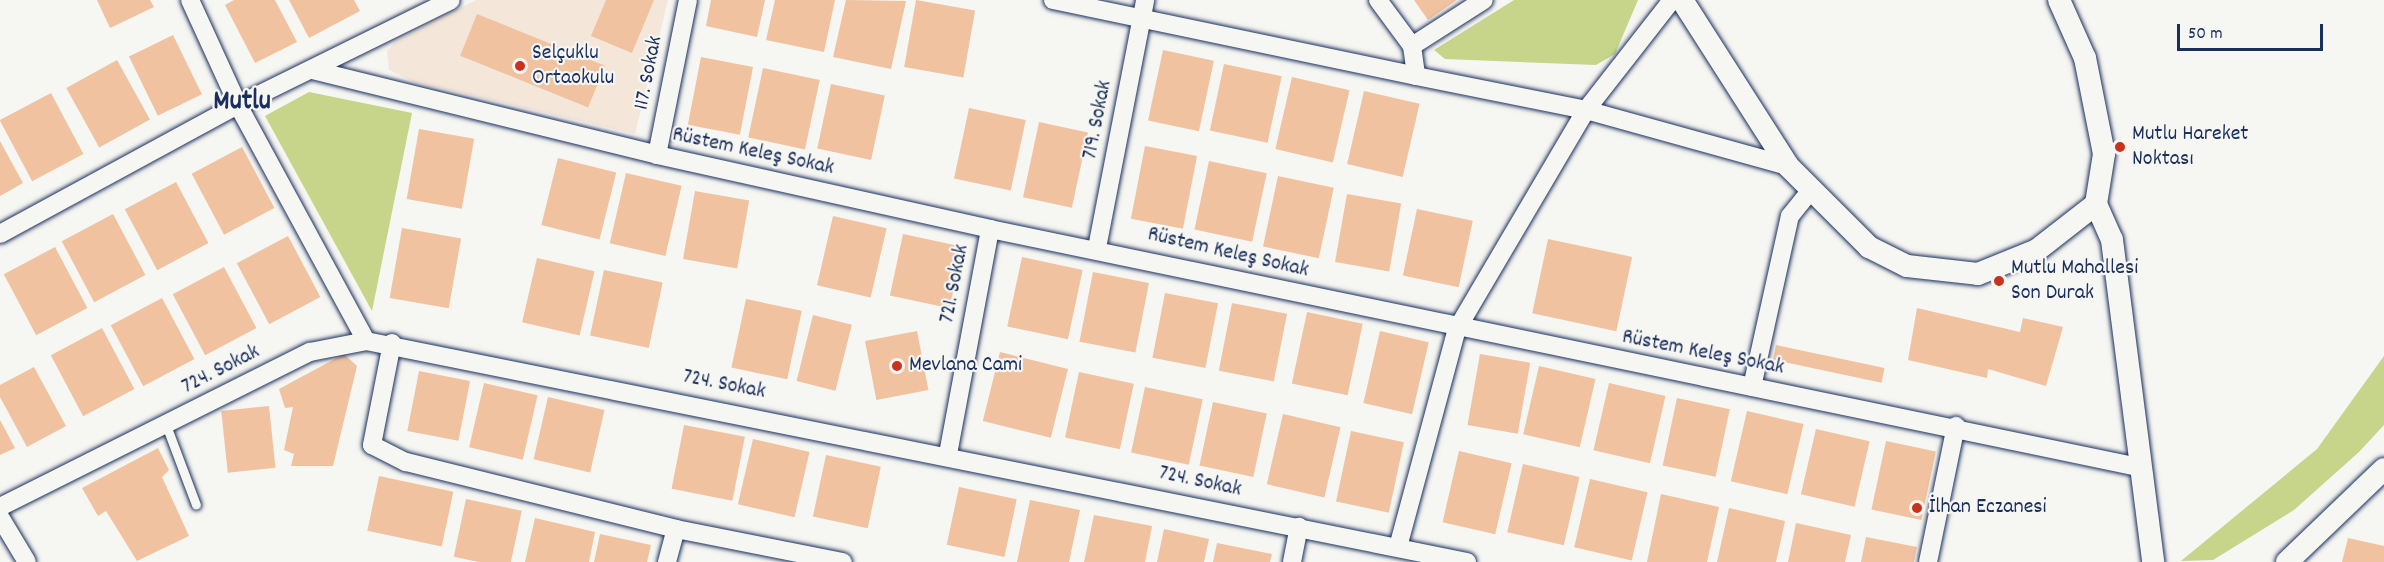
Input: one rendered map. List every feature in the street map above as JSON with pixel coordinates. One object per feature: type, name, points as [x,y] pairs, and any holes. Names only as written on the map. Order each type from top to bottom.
[{"type":"street","points":[[190,0],[237,105],[366,341]]},
{"type":"street","points":[[0,234],[237,105],[451,0]]},
{"type":"street","name":"117. Sokak","points":[[657,155],[688,0]]},
{"type":"street","points":[[1053,0],[1141,20],[1586,110],[1788,166]]},
{"type":"street","name":"719. Sokak","points":[[1097,248],[1145,0]]},
{"type":"street","points":[[1378,0],[1412,46],[1416,76]]},
{"type":"street","points":[[1412,46],[1484,0]]},
{"type":"street","points":[[1398,547],[1456,329],[1586,110],[1672,0]]},
{"type":"street","points":[[1682,0],[1788,166],[1810,191],[1869,247],[1907,266],[1978,274],[2037,250],[2096,204]]},
{"type":"street","points":[[2059,0],[2085,58],[2103,154],[2096,204],[2112,240],[2138,467],[2152,562]]},
{"type":"street","name":"Rüstem Keleş Sokak","points":[[312,70],[657,155],[990,228],[1097,248],[1456,329],[1956,426],[2138,467]]},
{"type":"street","points":[[1752,387],[1790,216],[1810,191]]},
{"type":"street","name":"721. Sokak","points":[[948,454],[990,228]]},
{"type":"street","name":"724. Sokak","points":[[0,507],[310,352],[366,341],[392,343],[948,454],[1467,562]]},
{"type":"street","points":[[392,343],[372,445],[406,462],[676,528],[843,562]]},
{"type":"street","points":[[1928,562],[1956,426]]},
{"type":"street","points":[[2287,562],[2384,469]]},
{"type":"street","points":[[0,517],[27,562]]},
{"type":"street","points":[[1292,562],[1299,527]]},
{"type":"street","points":[[667,562],[676,528]]},
{"type":"lane","points":[[166,425],[196,505]]},
{"type":"shaded area","name":"Selçuklu Ortaokulu","points":[[476,0],[668,0],[635,134],[414,82],[389,70],[387,51],[396,41]]},
{"type":"green space","points":[[1514,0],[1638,0],[1615,54],[1596,65],[1445,59],[1434,50]]},
{"type":"green space","points":[[309,92],[412,113],[372,311],[265,116]]},
{"type":"green space","points":[[2384,356],[2384,425],[2359,452],[2294,510],[2213,560],[2181,561],[2317,449]]},
{"type":"building","points":[[97,0],[150,0],[154,7],[110,28]]},
{"type":"building","points":[[234,0],[275,0],[297,42],[255,63],[225,5]]},
{"type":"building","points":[[289,0],[354,0],[360,11],[309,38]]},
{"type":"building","points":[[606,0],[654,0],[632,53],[591,36]]},
{"type":"building","points":[[711,0],[765,0],[757,37],[706,26]]},
{"type":"building","points":[[775,0],[835,0],[824,52],[766,40]]},
{"type":"building","points":[[846,0],[906,1],[891,69],[833,57]]},
{"type":"building","points":[[916,0],[975,10],[963,77],[904,67]]},
{"type":"building","points":[[1414,0],[1457,0],[1428,20]]},
{"type":"building","points":[[477,14],[605,66],[588,107],[460,56]]},
{"type":"building","points":[[173,35],[202,94],[158,116],[129,56]]},
{"type":"building","points":[[1163,50],[1214,61],[1199,131],[1148,120]]},
{"type":"building","points":[[701,57],[753,67],[740,135],[688,125]]},
{"type":"building","points":[[117,60],[150,119],[99,148],[66,88]]},
{"type":"building","points":[[1224,64],[1282,76],[1268,143],[1210,131]]},
{"type":"building","points":[[763,68],[820,80],[805,150],[748,137]]},
{"type":"building","points":[[1292,77],[1349,90],[1333,162],[1275,149]]},
{"type":"building","points":[[831,84],[885,95],[871,160],[817,149]]},
{"type":"building","points":[[1364,91],[1420,104],[1403,177],[1347,164]]},
{"type":"building","points":[[51,93],[83,154],[32,181],[0,120]]},
{"type":"building","points":[[969,108],[1026,120],[1011,190],[954,178]]},
{"type":"building","points":[[1039,122],[1088,132],[1072,208],[1023,197]]},
{"type":"building","points":[[419,129],[474,139],[462,209],[407,199]]},
{"type":"building","points":[[0,141],[23,183],[0,196]]},
{"type":"building","points":[[1145,146],[1197,156],[1183,229],[1131,219]]},
{"type":"building","points":[[242,147],[274,208],[224,235],[192,174]]},
{"type":"building","points":[[558,158],[616,173],[600,239],[541,225]]},
{"type":"building","points":[[1209,161],[1267,173],[1252,242],[1194,229]]},
{"type":"building","points":[[626,173],[682,186],[665,256],[610,243]]},
{"type":"building","points":[[1278,176],[1334,188],[1319,258],[1263,246]]},
{"type":"building","points":[[176,182],[208,243],[157,270],[125,209]]},
{"type":"building","points":[[695,191],[749,201],[737,269],[683,259]]},
{"type":"building","points":[[1347,194],[1401,204],[1389,272],[1335,262]]},
{"type":"building","points":[[1417,209],[1473,221],[1459,287],[1403,276]]},
{"type":"building","points":[[113,214],[145,275],[94,302],[62,241]]},
{"type":"building","points":[[833,216],[887,228],[871,298],[817,285]]},
{"type":"building","points":[[402,228],[461,238],[449,308],[390,298]]},
{"type":"building","points":[[903,234],[963,247],[950,308],[890,296]]},
{"type":"building","points":[[288,236],[320,297],[269,324],[237,263]]},
{"type":"building","points":[[1548,239],[1632,257],[1616,331],[1532,313]]},
{"type":"building","points":[[55,247],[87,308],[36,335],[4,274]]},
{"type":"building","points":[[1022,257],[1083,270],[1068,339],[1007,326]]},
{"type":"building","points":[[537,258],[594,271],[580,336],[522,322]]},
{"type":"building","points":[[224,267],[256,328],[205,355],[173,294]]},
{"type":"building","points":[[604,270],[663,282],[649,348],[590,336]]},
{"type":"building","points":[[1093,272],[1149,283],[1135,353],[1079,342]]},
{"type":"building","points":[[1165,293],[1218,303],[1205,368],[1152,358]]},
{"type":"building","points":[[162,298],[194,359],[143,386],[111,325]]},
{"type":"building","points":[[746,299],[802,311],[787,379],[731,367]]},
{"type":"building","points":[[1232,303],[1287,314],[1274,381],[1219,371]]},
{"type":"building","points":[[1917,308],[2020,332],[2023,318],[2063,327],[2046,386],[1988,369],[1987,378],[1908,360]]},
{"type":"building","points":[[1307,312],[1363,324],[1348,395],[1292,383]]},
{"type":"building","points":[[813,315],[852,325],[835,391],[797,381]]},
{"type":"building","points":[[102,328],[134,389],[83,416],[51,355]]},
{"type":"building","name":"Mevlana Cami","points":[[917,331],[928,390],[876,400],[865,341]]},
{"type":"building","points":[[1380,331],[1429,342],[1412,414],[1363,403]]},
{"type":"building","points":[[1776,345],[1885,368],[1881,383],[1773,360]]},
{"type":"building","points":[[1000,352],[1068,369],[1051,438],[983,421]]},
{"type":"building","points":[[344,354],[357,366],[333,466],[291,466],[294,454],[284,450],[293,407],[285,408],[279,389]]},
{"type":"building","points":[[1480,354],[1530,363],[1518,434],[1467,425]]},
{"type":"building","points":[[1539,366],[1596,379],[1580,447],[1523,434]]},
{"type":"building","points":[[34,367],[66,426],[27,447],[0,397],[0,385]]},
{"type":"building","points":[[419,371],[470,381],[458,441],[407,431]]},
{"type":"building","points":[[1079,372],[1134,384],[1120,449],[1065,438]]},
{"type":"building","points":[[484,383],[538,395],[523,460],[469,447]]},
{"type":"building","points":[[1609,383],[1666,396],[1650,463],[1593,450]]},
{"type":"building","points":[[1145,387],[1203,399],[1189,465],[1131,453]]},
{"type":"building","points":[[548,397],[605,410],[590,472],[534,459]]},
{"type":"building","points":[[1677,398],[1730,409],[1715,477],[1663,465]]},
{"type":"building","points":[[1213,402],[1267,413],[1253,477],[1199,466]]},
{"type":"building","points":[[269,406],[275,468],[228,473],[221,411]]},
{"type":"building","points":[[1747,411],[1804,424],[1787,494],[1731,481]]},
{"type":"building","points":[[1283,414],[1340,427],[1324,497],[1267,484]]},
{"type":"building","points":[[0,420],[15,448],[0,455]]},
{"type":"building","points":[[684,425],[745,437],[732,501],[672,489]]},
{"type":"building","points":[[1816,429],[1870,441],[1855,507],[1801,494]]},
{"type":"building","points":[[1351,431],[1404,442],[1389,513],[1336,501]]},
{"type":"building","points":[[753,439],[810,452],[794,517],[738,504]]},
{"type":"building","points":[[1886,441],[1936,452],[1921,520],[1871,509]]},
{"type":"building","points":[[158,448],[169,470],[162,477],[189,536],[137,561],[106,511],[98,516],[82,488]]},
{"type":"building","points":[[1459,451],[1512,463],[1495,534],[1443,522]]},
{"type":"building","points":[[826,455],[881,467],[868,528],[813,517]]},
{"type":"building","points":[[1523,464],[1580,477],[1564,545],[1507,532]]},
{"type":"building","points":[[379,476],[453,492],[442,547],[367,531]]},
{"type":"building","points":[[1590,479],[1647,492],[1632,560],[1574,547]]},
{"type":"building","points":[[959,487],[1017,499],[1004,557],[947,545]]},
{"type":"building","points":[[1661,494],[1719,507],[1707,562],[1647,562]]},
{"type":"building","points":[[466,499],[522,511],[511,562],[479,562],[454,557]]},
{"type":"building","points":[[1030,500],[1080,510],[1069,562],[1017,562]]},
{"type":"building","points":[[1729,508],[1785,521],[1776,562],[1717,562]]},
{"type":"building","points":[[1094,515],[1152,526],[1145,562],[1084,562]]},
{"type":"building","points":[[535,518],[595,532],[589,562],[525,562]]},
{"type":"building","points":[[1796,523],[1851,535],[1845,562],[1788,562]]},
{"type":"building","points":[[1164,529],[1209,539],[1204,562],[1157,562]]},
{"type":"building","points":[[600,534],[651,545],[647,562],[594,562]]},
{"type":"building","points":[[1866,537],[1917,547],[1914,562],[1861,562]]},
{"type":"building","points":[[2348,538],[2384,546],[2384,562],[2342,562]]},
{"type":"building","points":[[1217,543],[1272,554],[1270,562],[1213,562]]},
{"type":"place","name":"Selçuklu Ortaokulu","points":[[520,66]]},
{"type":"place","name":"Mutlu Hareket Noktası","points":[[2120,147]]},
{"type":"place","name":"Mutlu Mahallesi Son Durak","points":[[1999,281]]},
{"type":"place","name":"Mevlana Cami","points":[[897,366]]},
{"type":"place","name":"İlhan Eczanesi","points":[[1917,508]]},
{"type":"district","name":"Mutlu","points":[[242,103]]}]
